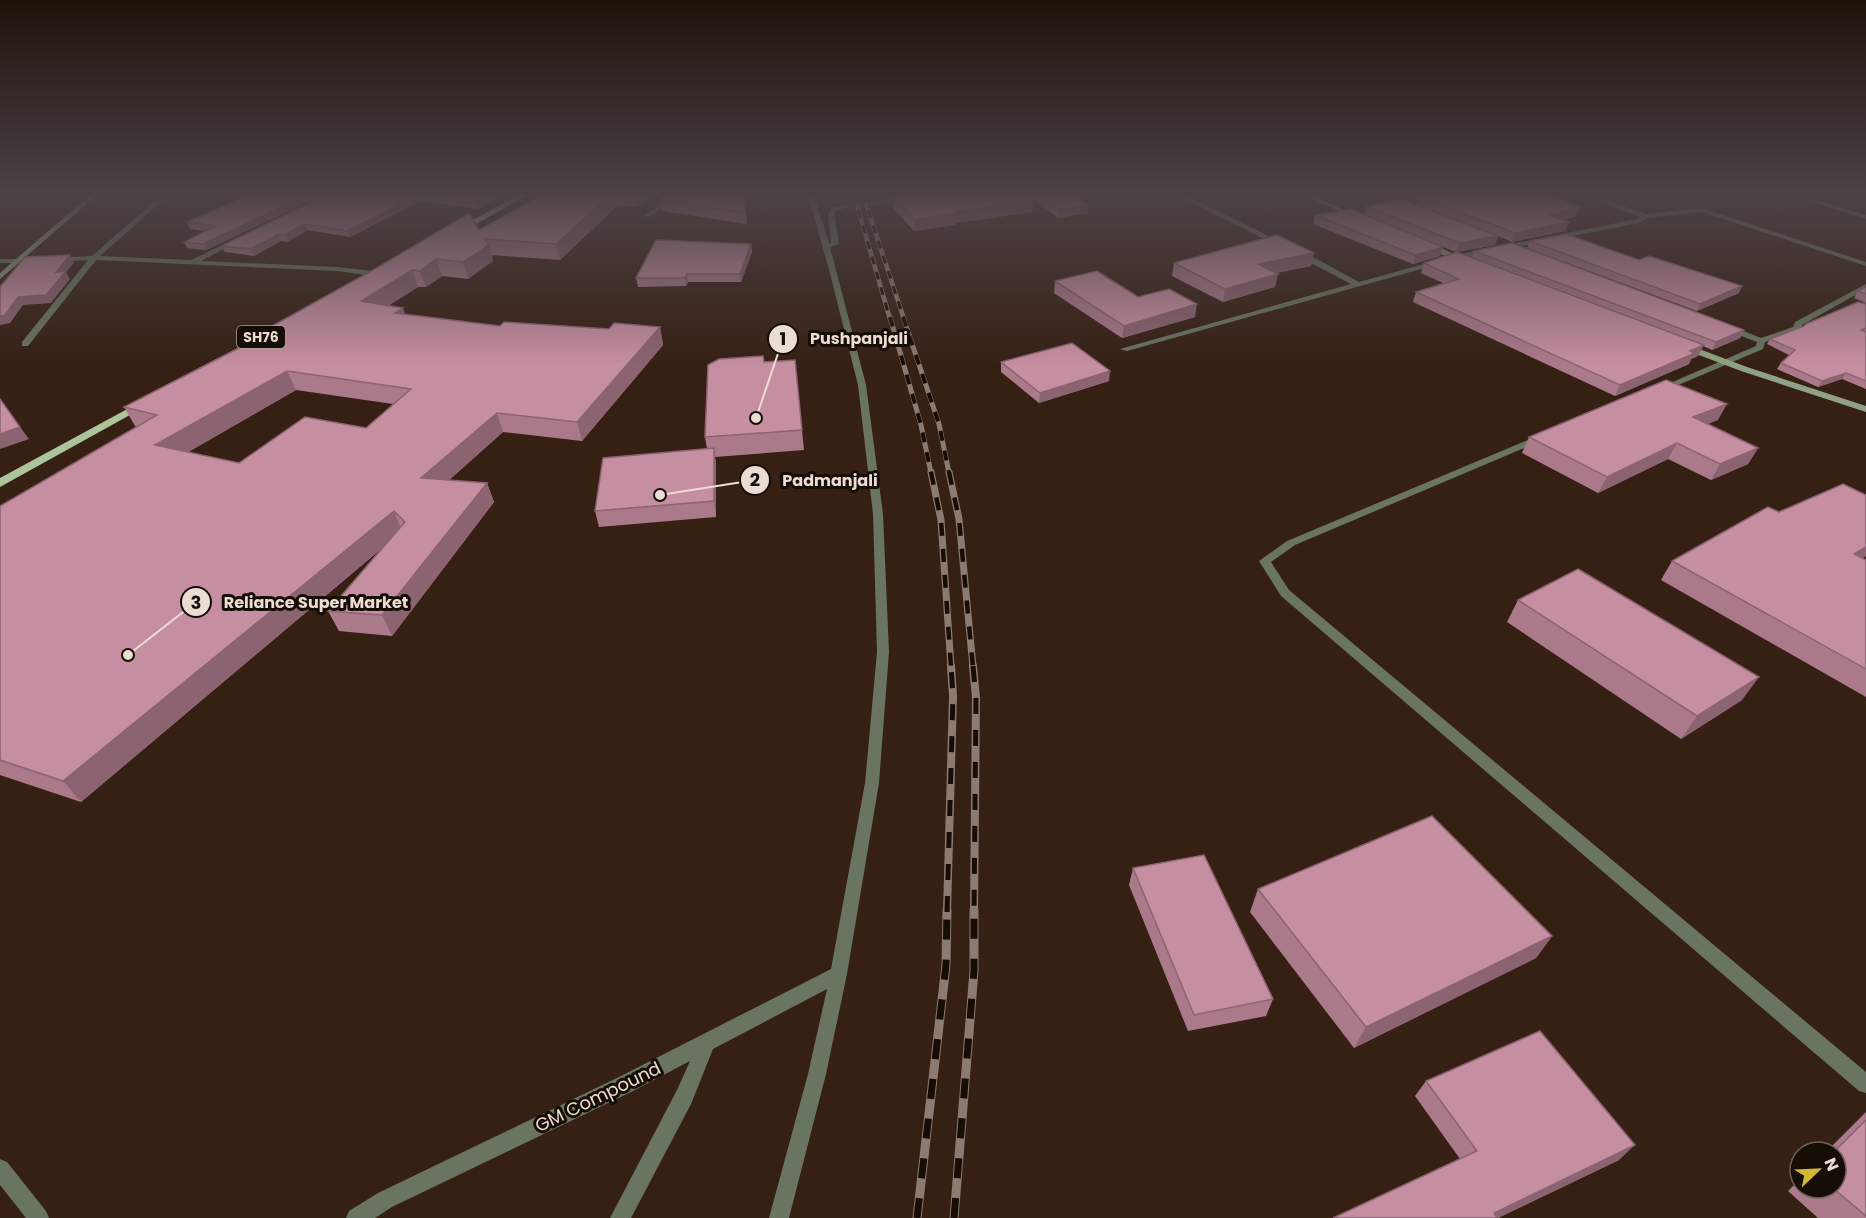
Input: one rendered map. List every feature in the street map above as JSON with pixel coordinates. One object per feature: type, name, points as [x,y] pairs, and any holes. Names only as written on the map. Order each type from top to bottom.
[{"type":"main road","points":[[364,282],[379,274]]},
{"type":"main road","points":[[0,483],[156,396]]},
{"type":"street","points":[[0,277],[29,252]]},
{"type":"street","points":[[25,344],[101,252]]},
{"type":"street","points":[[191,263],[213,252]]},
{"type":"street","points":[[779,1218],[817,1074],[839,974],[872,783],[883,652],[878,514],[862,385],[828,252]]},
{"type":"street","points":[[1296,252],[1356,283]]},
{"type":"street","points":[[1443,252],[1477,265]]},
{"type":"street","points":[[1124,349],[1356,283],[1480,252]]},
{"type":"street","points":[[1523,252],[1529,254]]},
{"type":"street","points":[[1829,252],[1866,264]]},
{"type":"street","points":[[0,261],[94,258],[337,269],[379,274]]},
{"type":"street","points":[[1717,324],[1761,341],[1797,328],[1798,324],[1866,286]]},
{"type":"street","points":[[1650,394],[1760,347],[1761,341]]},
{"type":"street","points":[[1682,345],[1726,362],[1864,407]]},
{"type":"street","points":[[1551,434],[1291,543],[1265,561],[1285,593],[1866,1084]]},
{"type":"street","name":"GM Compound","points":[[356,1218],[385,1200],[626,1084],[839,974]]},
{"type":"street","points":[[620,1218],[684,1097],[705,1043]]},
{"type":"street","points":[[0,1169],[39,1218]]},
{"type":"building","points":[[404,252],[479,252],[463,262],[436,259],[420,271],[412,270],[361,301],[403,308],[395,313],[500,326],[504,322],[609,329],[614,323],[660,327],[577,422],[497,413],[421,478],[487,483],[382,615],[328,611],[405,522],[394,511],[63,781],[0,760],[0,506],[157,415],[124,407],[245,345],[240,344]],"holes":[[[287,371],[411,389],[366,428],[305,417],[239,463],[155,445]]]},
{"type":"building","points":[[650,252],[748,252],[740,274],[687,274],[685,278],[636,278]]},
{"type":"building","points":[[1215,252],[1314,253],[1258,264],[1278,274],[1225,289],[1174,263]]},
{"type":"building","points":[[1407,252],[1426,252],[1415,255]]},
{"type":"building","points":[[1457,252],[1704,345],[1690,351],[1695,353],[1620,385],[1416,292],[1459,279],[1424,263]]},
{"type":"building","points":[[1476,252],[1536,252],[1744,330],[1716,342]]},
{"type":"building","points":[[1559,252],[1616,252],[1639,260],[1649,256],[1742,286],[1700,304]]},
{"type":"building","points":[[70,255],[56,272],[66,271],[46,295],[18,297],[5,315],[0,316],[0,287],[25,257]]},
{"type":"building","points":[[1097,271],[1138,297],[1169,289],[1197,304],[1124,326],[1055,281]]},
{"type":"building","points":[[1866,287],[1866,294],[1858,291]]},
{"type":"building","points":[[1858,302],[1866,304],[1866,328],[1861,330],[1866,332],[1866,381],[1846,373],[1822,381],[1781,363],[1795,350],[1770,339]]},
{"type":"building","points":[[1072,343],[1110,371],[1040,393],[1001,362]]},
{"type":"building","points":[[763,356],[764,362],[795,360],[802,430],[705,437],[708,365],[719,359]]},
{"type":"building","points":[[1666,380],[1727,404],[1693,417],[1758,448],[1720,464],[1677,443],[1607,477],[1529,437]]},
{"type":"building","points":[[0,399],[20,427],[0,434]]},
{"type":"building","points":[[714,448],[714,501],[595,511],[603,458]]},
{"type":"building","points":[[1843,484],[1866,495],[1866,547],[1854,554],[1866,560],[1866,669],[1672,561],[1768,507],[1779,512]]},
{"type":"building","points":[[1578,569],[1759,677],[1697,716],[1518,600]]},
{"type":"building","points":[[1432,816],[1552,936],[1366,1027],[1258,889]]},
{"type":"building","points":[[1204,855],[1273,999],[1194,1015],[1133,868]]},
{"type":"building","points":[[1540,1031],[1635,1145],[1494,1213],[1497,1218],[1333,1218],[1477,1151],[1426,1081]]},
{"type":"building","points":[[1866,1120],[1866,1216],[1847,1200],[1848,1140],[1846,1140]]},
{"type":"railway","points":[[871,252],[890,319]]},
{"type":"railway","points":[[882,252],[904,319]]},
{"type":"railway","points":[[890,317],[921,425],[931,473]]},
{"type":"railway","points":[[903,317],[939,424],[949,473]]},
{"type":"railway","points":[[931,472],[941,520],[951,667]]},
{"type":"railway","points":[[949,472],[959,519],[973,667]]},
{"type":"railway","points":[[947,912],[953,696],[951,666]]},
{"type":"railway","points":[[973,666],[976,698],[974,912]]},
{"type":"railway","points":[[917,1218],[946,965],[947,910]]},
{"type":"railway","points":[[954,1218],[974,971],[974,912]]},
{"type":"place","name":"Pushpanjali","points":[[756,418]]},
{"type":"place","name":"Padmanjali","points":[[660,495]]},
{"type":"place","name":"Reliance Super Market","points":[[128,655]]}]
